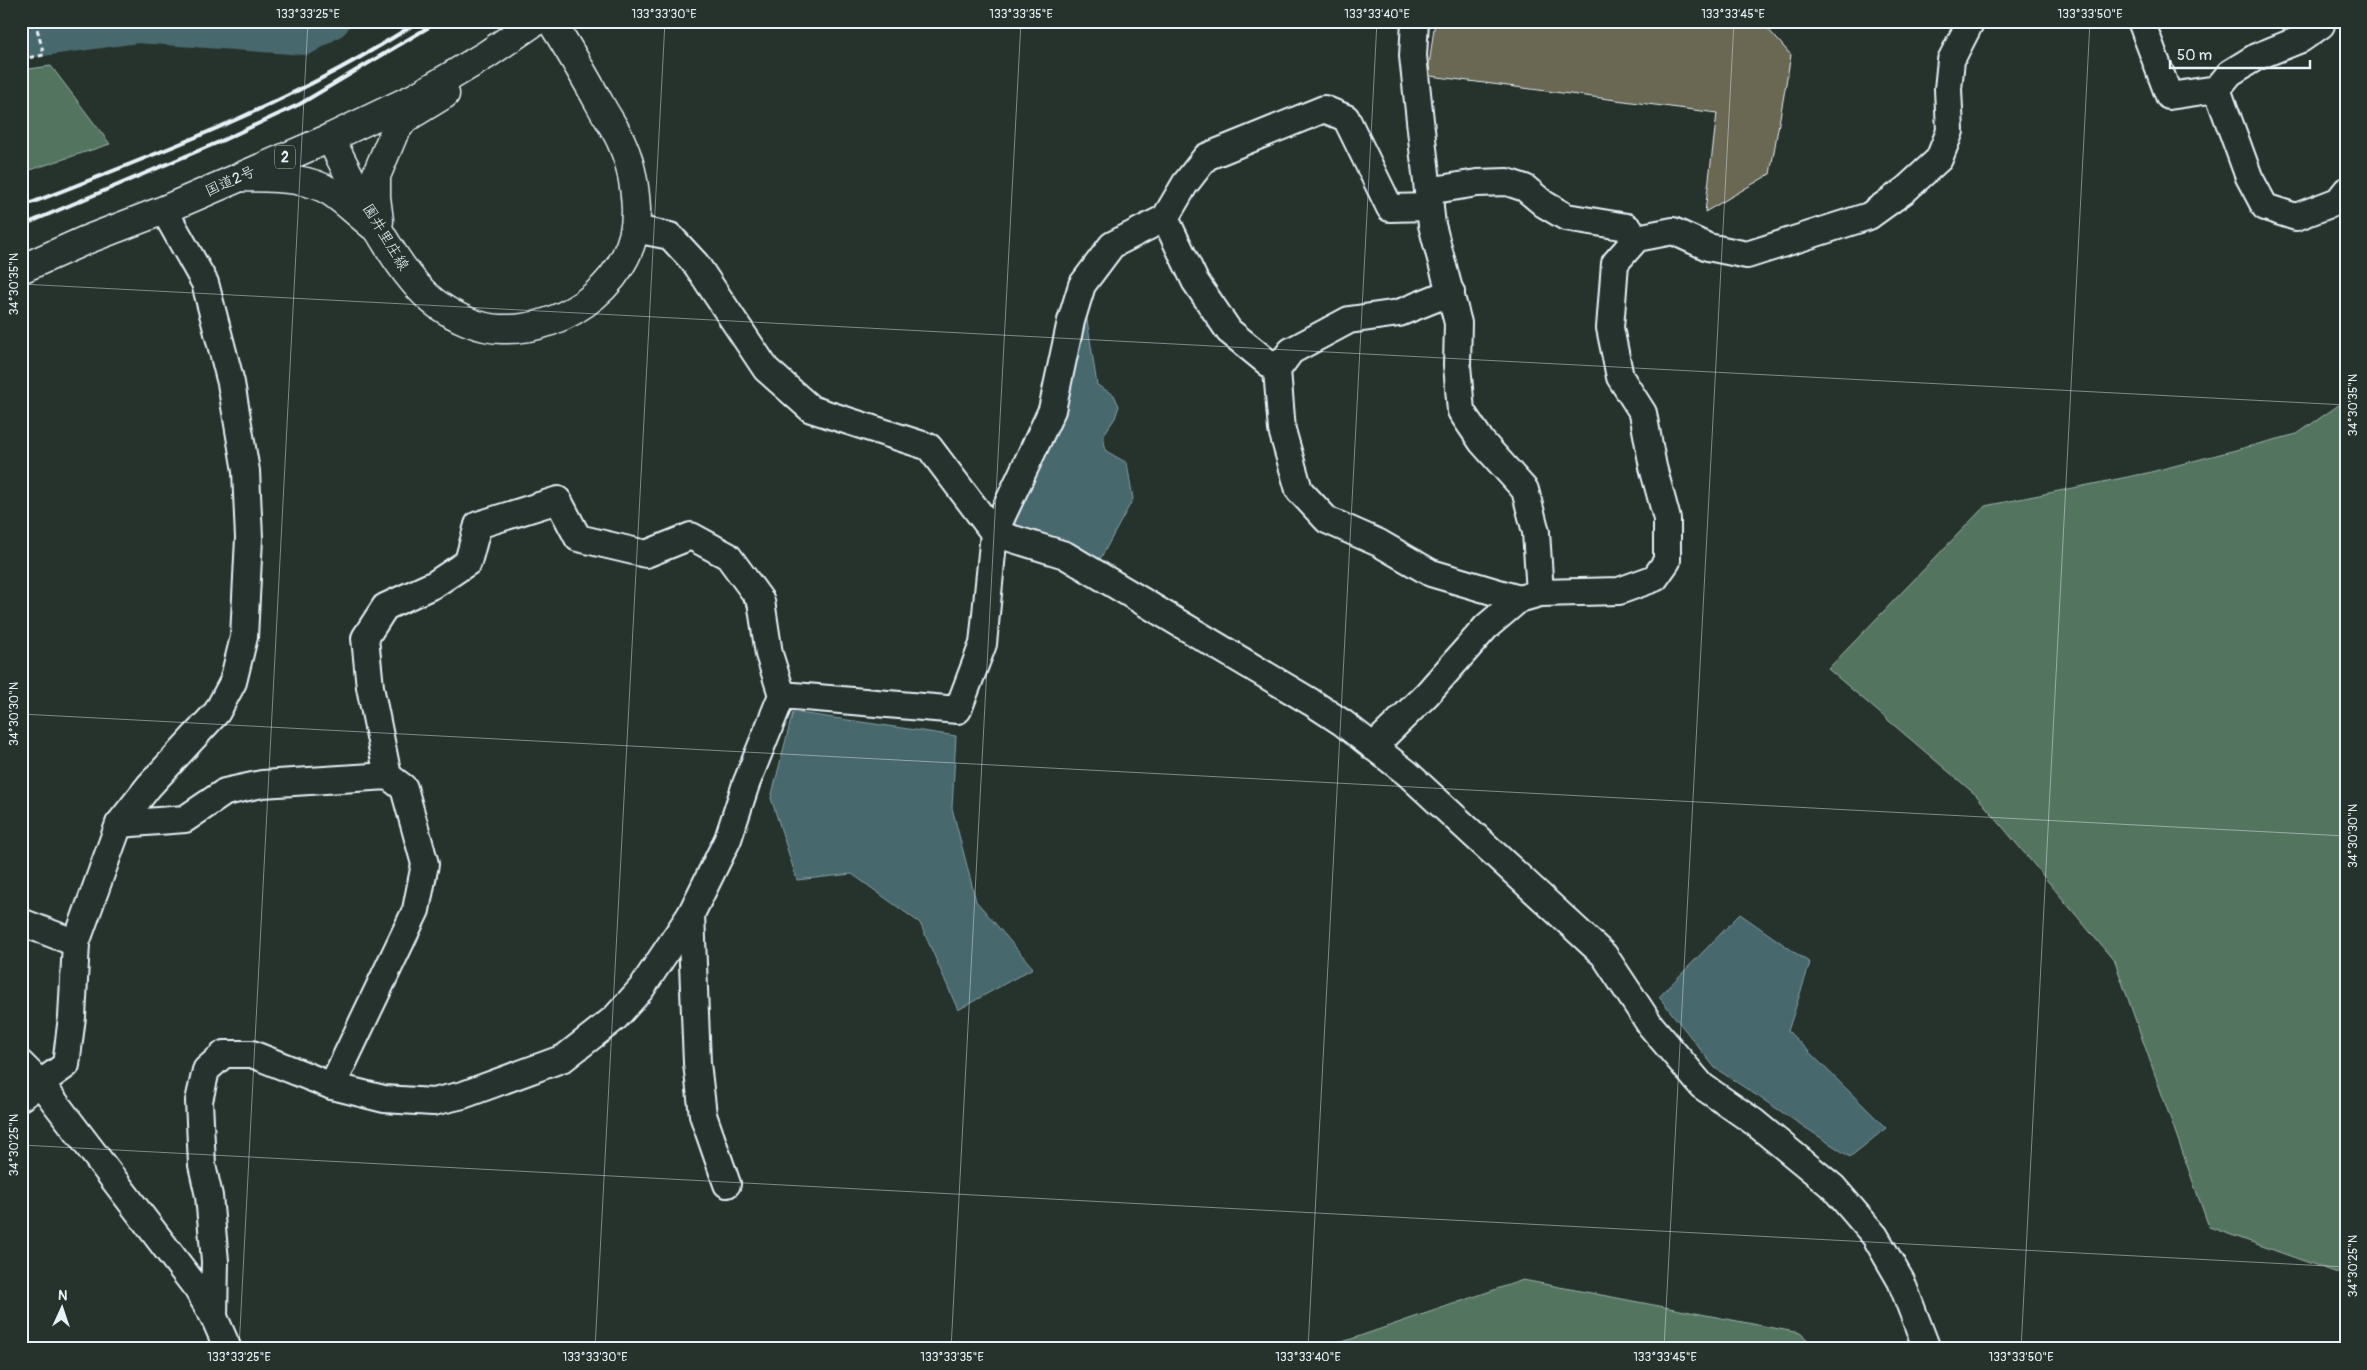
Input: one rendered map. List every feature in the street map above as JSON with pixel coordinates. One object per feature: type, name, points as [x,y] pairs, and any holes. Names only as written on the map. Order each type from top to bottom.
[{"type":"main road","name":"国道2号","points":[[21,269],[86,240],[164,210],[241,177],[414,98],[486,55],[537,21]]},
{"type":"main road","points":[[380,231],[376,198],[376,176],[394,133],[404,119],[513,51],[537,21]]},
{"type":"main road","name":"園井里庄線","points":[[330,138],[380,231],[406,272],[437,304],[462,320],[500,330],[531,326],[560,318],[586,302],[613,277],[622,263],[635,229],[636,209],[633,183],[624,146],[551,21]]},
{"type":"main road","points":[[241,177],[283,179],[314,185],[330,192],[380,231]]},
{"type":"street","points":[[1374,747],[1427,694],[1486,627],[1530,596],[1536,532],[1524,490],[1482,442],[1461,411],[1457,365],[1458,323],[1432,225],[1413,56],[1415,21]]},
{"type":"street","points":[[1451,292],[1399,313],[1349,320],[1291,352],[1277,370],[1282,430],[1299,490],[1327,520],[1379,543],[1431,573],[1530,596],[1619,591],[1655,578],[1667,560],[1667,519],[1653,468],[1643,413],[1620,377],[1610,328],[1615,263],[1637,238],[1673,231],[1708,247],[1747,255],[1869,216],[1905,190],[1939,159],[1950,130],[1948,89],[1951,60],[1971,21]]},
{"type":"street","points":[[2141,21],[2169,96],[2217,89],[2230,73],[2256,57],[2300,40],[2321,25]]},
{"type":"street","points":[[2217,89],[2249,177],[2265,207],[2296,216],[2338,201],[2346,191]]},
{"type":"street","points":[[782,695],[958,710],[983,644],[994,533],[1052,410],[1071,321],[1082,285],[1112,245],[1165,218],[1185,184],[1206,157],[1324,109],[1346,118],[1390,208],[1429,199],[1477,183],[1507,182],[1526,188],[1544,204],[1566,217],[1627,227],[1637,238]]},
{"type":"street","points":[[31,1090],[66,1065],[72,1017],[76,943],[119,824],[149,786],[217,712],[233,682],[244,637],[249,538],[246,471],[231,383],[205,283],[164,210]]},
{"type":"street","points":[[1165,218],[1195,281],[1230,332],[1277,370]]},
{"type":"street","points":[[635,229],[670,236],[696,264],[766,369],[812,409],[929,448],[994,533],[1065,555],[1311,702],[1343,723],[1407,773],[1604,955],[1651,1026],[1702,1086],[1754,1122],[1833,1187],[1880,1244],[1901,1281],[1927,1349]]},
{"type":"street","points":[[214,1317],[215,1261],[210,1196],[202,1164],[199,1101],[206,1070],[224,1054],[252,1054],[332,1086],[384,1099],[433,1102],[463,1095],[564,1058],[615,1018],[641,988],[691,914],[728,839],[746,784],[782,695],[769,654],[761,601],[728,556],[691,536],[646,554],[578,538],[558,500],[478,525],[468,562],[435,584],[385,607],[365,638],[370,687],[388,776]]},
{"type":"street","points":[[119,824],[185,819],[225,792],[262,784],[388,776],[404,788],[425,864],[416,910],[332,1086]]},
{"type":"street","points":[[691,914],[697,1063],[703,1115],[727,1184]]},
{"type":"street","points":[[21,922],[76,943]]},
{"type":"street","points":[[21,1064],[31,1090],[198,1290],[214,1317],[228,1349]]},
{"type":"path","points":[[21,59],[44,55],[35,21]]},
{"type":"green space","points":[[51,66],[110,144],[21,173],[21,70]]},
{"type":"green space","points":[[2346,400],[2346,1276],[2209,1227],[2115,962],[1976,795],[1828,669],[1985,506],[2147,473],[2297,434]]},
{"type":"green space","points":[[1523,1280],[1800,1333],[1818,1349],[1322,1349]]},
{"type":"water","points":[[1086,313],[1097,385],[1114,395],[1119,406],[1115,418],[1103,436],[1106,451],[1127,463],[1133,499],[1098,563],[1022,532],[1010,522]]},
{"type":"water","points":[[793,712],[956,736],[952,808],[976,901],[1033,968],[958,1010],[920,923],[852,874],[797,880],[771,798]]},
{"type":"water","points":[[1740,914],[1810,963],[1788,1031],[1886,1128],[1850,1157],[1715,1068],[1659,997]]},
{"type":"building","points":[[1435,21],[1761,21],[1791,55],[1770,174],[1705,212],[1717,113],[1430,76],[1429,65]]},
{"type":"waterway","points":[[21,42],[138,26],[305,38],[333,21]]},
{"type":"railway","points":[[21,207],[175,146],[275,101],[324,77],[419,21]]},
{"type":"railway","points":[[21,226],[219,142],[300,104],[439,21]]}]
